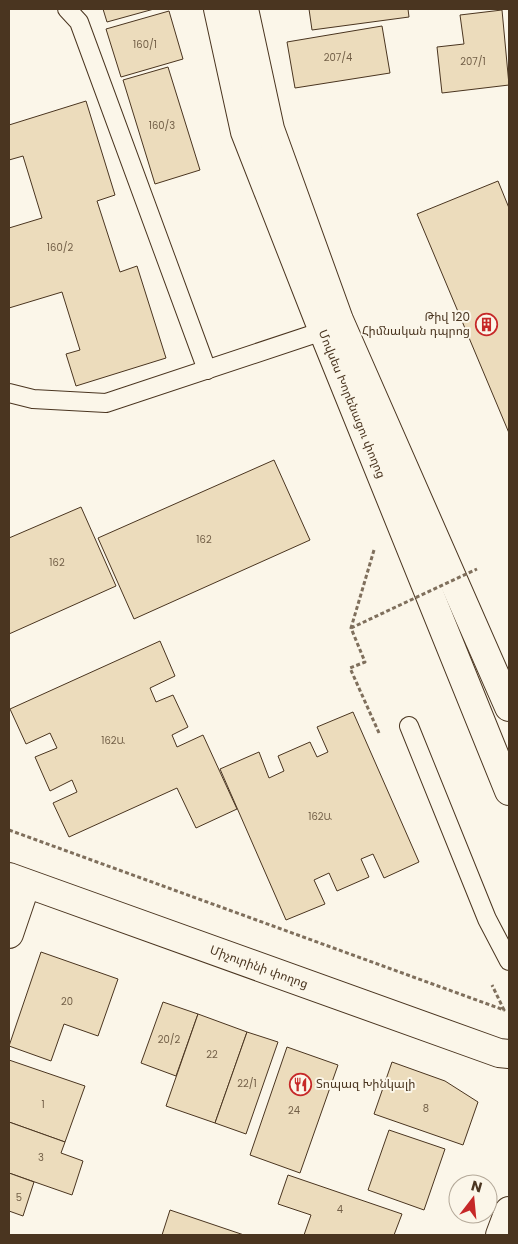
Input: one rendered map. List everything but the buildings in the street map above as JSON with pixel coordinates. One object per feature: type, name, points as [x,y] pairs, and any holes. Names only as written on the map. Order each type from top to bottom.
[{"type":"main road","name":"Մովսես Խորենացու փողոց","points":[[218,9],[245,132],[323,331],[509,791]]},
{"type":"main road","name":"Մովսես Խորենացու փողոց","points":[[244,9],[270,129],[339,320],[509,707]]},
{"type":"main road","points":[[9,934],[18,881]]},
{"type":"main road","name":"Միչուրինի փողոց","points":[[18,881],[498,1053],[509,1054]]},
{"type":"main road","points":[[500,1235],[509,1211]]},
{"type":"lane","points":[[67,9],[79,22],[206,370]]},
{"type":"lane","points":[[9,393],[33,400],[106,403],[323,331]]},
{"type":"lane","points":[[410,726],[488,919],[509,961]]},
{"type":"path","points":[[382,740],[350,668],[365,662],[351,628],[477,569]]},
{"type":"path","points":[[9,830],[504,1010],[492,983]]},
{"type":"place","name":"Թիվ 120 Հիմնական դպրոց","points":[[486,324]]},
{"type":"place","name":"Տոպազ Խինկալի","points":[[300,1084]]}]
